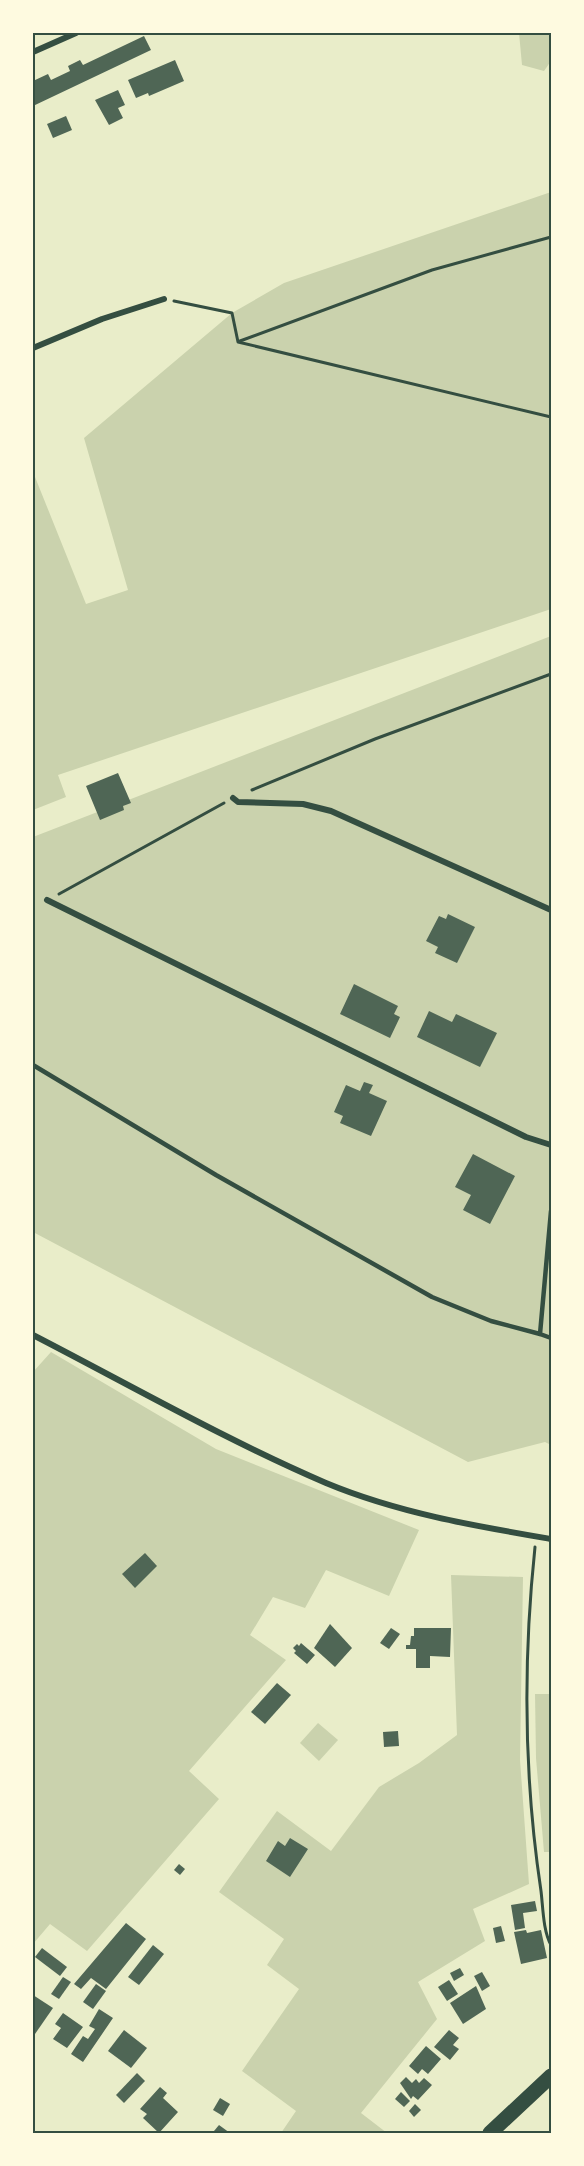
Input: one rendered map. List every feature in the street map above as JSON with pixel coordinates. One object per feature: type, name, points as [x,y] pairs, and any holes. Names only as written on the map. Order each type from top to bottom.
[{"type":"main road","points":[[490,2133],[551,2076]]},
{"type":"street","points":[[33,52],[76,33]]},
{"type":"street","points":[[33,348],[102,319],[164,299]]},
{"type":"street","points":[[233,798],[238,802],[303,804],[331,811],[551,910]]},
{"type":"street","points":[[47,900],[526,1137],[551,1145]]},
{"type":"street","points":[[33,1335],[204,1424],[327,1483],[436,1519],[551,1539]]},
{"type":"lane","points":[[33,1065],[82,1097],[216,1175],[432,1297],[491,1321],[551,1338]]},
{"type":"lane","points":[[540,1334],[551,1211]]},
{"type":"path","points":[[238,342],[432,270],[551,237]]},
{"type":"path","points":[[164,299],[232,313],[238,342]]},
{"type":"path","points":[[238,342],[551,417]]},
{"type":"path","points":[[47,900],[233,798],[375,739],[551,674]]},
{"type":"path","points":[[536,1537],[527,1628],[528,1758],[538,1868],[551,1945]]},
{"type":"green space","points":[[519,33],[551,33],[551,61],[544,71],[522,65]]},
{"type":"green space","points":[[551,192],[551,609],[58,775],[66,797],[33,810],[33,472],[86,604],[128,590],[84,438],[232,313],[284,283]]},
{"type":"green space","points":[[551,636],[551,1445],[545,1442],[468,1462],[33,1232],[33,837]]},
{"type":"green space","points":[[51,1352],[216,1449],[419,1530],[389,1596],[326,1570],[305,1608],[273,1597],[250,1635],[286,1660],[189,1771],[219,1799],[87,1951],[50,1924],[33,1944],[33,1372]]},
{"type":"green space","points":[[451,1575],[523,1577],[520,1760],[529,1884],[473,1909],[485,1941],[418,1982],[437,2019],[361,2113],[387,2133],[281,2133],[296,2111],[242,2071],[299,1989],[267,1965],[284,1939],[219,1892],[277,1811],[331,1851],[379,1787],[419,1763],[457,1735]]},
{"type":"green space","points":[[535,1694],[551,1694],[551,1852],[544,1852],[536,1758]]},
{"type":"green space","points":[[318,1723],[338,1740],[319,1761],[300,1743]]},
{"type":"building","points":[[144,36],[151,50],[33,106],[33,81],[48,74],[51,80],[70,71],[68,66],[80,60],[83,65]]},
{"type":"building","points":[[175,60],[184,81],[149,96],[148,93],[136,98],[128,80]]},
{"type":"building","points":[[118,90],[125,105],[118,108],[123,118],[109,125],[95,100]]},
{"type":"building","points":[[66,116],[72,130],[53,138],[47,124]]},
{"type":"building","points":[[118,773],[131,803],[123,806],[124,810],[100,820],[86,786]]},
{"type":"building","points":[[448,914],[475,927],[457,963],[435,953],[438,947],[426,941],[439,916],[446,919]]},
{"type":"building","points":[[354,984],[398,1006],[394,1014],[400,1017],[390,1038],[340,1014]]},
{"type":"building","points":[[429,1011],[452,1022],[456,1014],[497,1033],[480,1067],[417,1037]]},
{"type":"building","points":[[364,1082],[373,1085],[369,1093],[387,1101],[371,1136],[340,1123],[343,1116],[334,1112],[346,1085],[360,1091]]},
{"type":"building","points":[[473,1154],[515,1176],[490,1224],[463,1210],[471,1195],[455,1187]]},
{"type":"building","points":[[145,1553],[157,1566],[135,1588],[122,1574]]},
{"type":"building","points":[[330,1624],[352,1648],[335,1667],[314,1648]]},
{"type":"building","points":[[391,1628],[400,1634],[389,1649],[380,1643]]},
{"type":"building","points":[[414,1628],[451,1628],[450,1657],[430,1656],[430,1668],[416,1668],[416,1649],[406,1649],[406,1645],[410,1645],[411,1636],[414,1636]]},
{"type":"building","points":[[301,1643],[315,1655],[307,1664],[294,1653],[296,1651],[293,1648]]},
{"type":"building","points":[[277,1683],[291,1695],[265,1724],[251,1712]]},
{"type":"building","points":[[398,1731],[399,1746],[384,1747],[383,1732]]},
{"type":"building","points":[[290,1838],[308,1849],[290,1877],[266,1861],[278,1841],[285,1846]]},
{"type":"building","points":[[179,1864],[185,1869],[180,1875],[174,1870]]},
{"type":"building","points":[[535,1901],[537,1911],[523,1913],[525,1928],[515,1930],[511,1905]]},
{"type":"building","points":[[126,1923],[146,1939],[106,1989],[91,1978],[81,1989],[74,1984]]},
{"type":"building","points":[[501,1926],[505,1941],[496,1943],[493,1928]]},
{"type":"building","points":[[526,1930],[527,1933],[541,1930],[547,1958],[521,1964],[514,1932]]},
{"type":"building","points":[[153,1945],[164,1954],[139,1985],[128,1977]]},
{"type":"building","points":[[42,1948],[67,1967],[60,1976],[35,1957]]},
{"type":"building","points":[[460,1968],[464,1975],[454,1981],[450,1973]]},
{"type":"building","points":[[482,1972],[490,1986],[482,1991],[474,1976]]},
{"type":"building","points":[[63,1977],[71,1982],[59,1999],[51,1994]]},
{"type":"building","points":[[449,1980],[458,1994],[447,2001],[438,1987]]},
{"type":"building","points":[[96,1984],[106,1991],[93,2009],[83,2002]]},
{"type":"building","points":[[476,1986],[486,2009],[463,2024],[450,2003]]},
{"type":"building","points":[[33,1995],[53,2008],[35,2034],[33,2033]]},
{"type":"building","points":[[99,2009],[113,2018],[83,2062],[71,2054],[83,2036],[88,2039],[95,2029],[89,2026]]},
{"type":"building","points":[[63,2013],[83,2027],[67,2048],[53,2039],[61,2028],[55,2024]]},
{"type":"building","points":[[124,2030],[147,2048],[131,2068],[108,2051]]},
{"type":"building","points":[[449,2030],[459,2038],[453,2045],[459,2049],[450,2060],[434,2047]]},
{"type":"building","points":[[426,2046],[441,2059],[428,2074],[422,2069],[418,2074],[409,2066]]},
{"type":"building","points":[[137,2073],[145,2081],[124,2103],[116,2095]]},
{"type":"building","points":[[406,2077],[412,2083],[416,2079],[419,2083],[424,2078],[432,2085],[418,2100],[413,2096],[411,2099],[400,2083]]},
{"type":"building","points":[[160,2087],[167,2093],[163,2098],[178,2112],[159,2133],[143,2118],[147,2114],[140,2109]]},
{"type":"building","points":[[401,2092],[410,2101],[404,2107],[395,2099]]},
{"type":"building","points":[[220,2098],[230,2104],[223,2116],[213,2110]]},
{"type":"building","points":[[415,2104],[421,2110],[414,2117],[409,2111]]},
{"type":"building","points":[[219,2125],[230,2133],[214,2131]]}]
